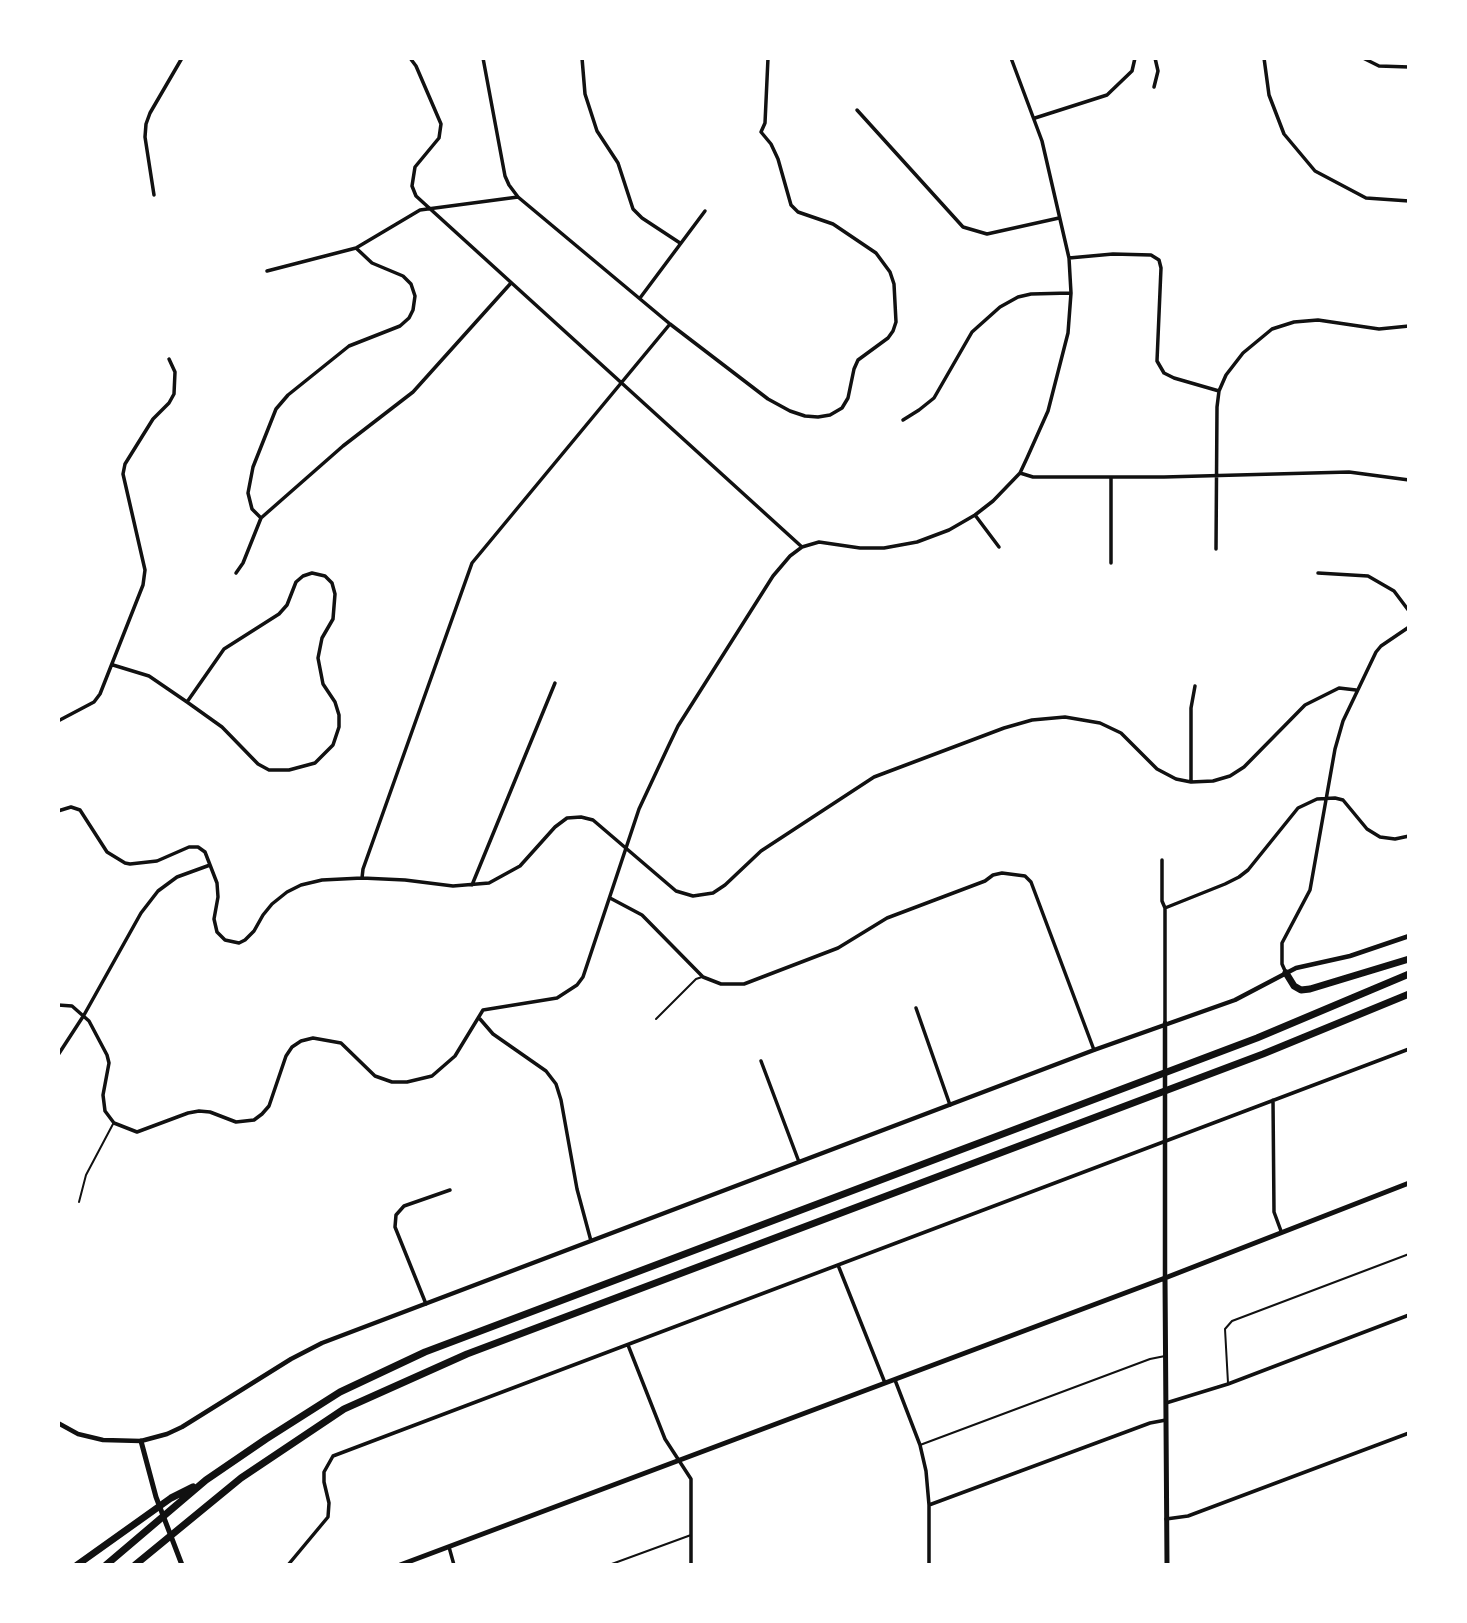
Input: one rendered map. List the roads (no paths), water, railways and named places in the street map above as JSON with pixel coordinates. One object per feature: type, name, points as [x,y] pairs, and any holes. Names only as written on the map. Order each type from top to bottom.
[{"type":"highway","points":[[1286,973],[1294,986],[1301,990],[1310,989],[1409,959]]},
{"type":"highway","points":[[78,1565],[150,1513],[174,1502],[340,1392],[425,1352],[1180,1068],[1409,974]]},
{"type":"highway","points":[[135,1565],[241,1478],[344,1409],[467,1354],[1178,1087],[1409,994]]},
{"type":"highway","points":[[106,1565],[153,1525],[174,1502]]},
{"type":"main road","points":[[400,1565],[1165,1278],[1409,1183]]},
{"type":"main road","points":[[1165,1278],[1167,1565]]},
{"type":"main road","points":[[141,1441],[156,1497],[182,1565]]},
{"type":"street","points":[[154,195],[145,137],[146,124],[182,58]]},
{"type":"street","points":[[410,58],[441,124],[439,138],[415,167],[412,186],[416,196],[802,547]]},
{"type":"street","points":[[483,58],[505,176],[518,197],[670,324],[768,399],[805,416],[831,415],[842,408],[848,398],[858,360],[888,338],[893,331],[896,322],[894,284],[890,272],[876,253],[833,224],[798,212],[791,205],[778,159],[761,132],[765,123],[768,58]]},
{"type":"street","points":[[582,58],[585,94],[597,131],[618,163],[633,209],[680,243]]},
{"type":"street","points":[[58,1005],[72,1006],[89,1021],[107,1055],[108,1072],[103,1102],[105,1111],[114,1123],[137,1132],[188,1112],[210,1112],[244,1123],[254,1120],[269,1106],[286,1056],[292,1047],[313,1038],[341,1044],[375,1076],[392,1082],[432,1076],[455,1056],[480,1019],[483,1010],[494,1006],[557,998],[577,985],[583,977],[639,809],[678,726],[773,576],[790,556],[802,547],[819,542],[860,548],[884,548],[949,530],[993,501],[1020,473],[1048,411],[1068,333],[1071,293],[1069,258],[1035,118],[1011,58]]},
{"type":"street","points":[[1035,118],[1107,95],[1132,71],[1136,58]]},
{"type":"street","points":[[1154,87],[1158,71],[1155,58]]},
{"type":"street","points":[[1264,58],[1269,95],[1284,134],[1315,171],[1366,198],[1409,201]]},
{"type":"street","points":[[1363,58],[1379,66],[1409,67]]},
{"type":"street","points":[[857,110],[963,227],[988,234],[1059,218]]},
{"type":"street","points":[[267,271],[356,248],[420,210],[518,197]]},
{"type":"street","points":[[640,298],[705,211]]},
{"type":"street","points":[[261,518],[252,509],[248,493],[253,467],[276,409],[288,395],[349,346],[400,326],[413,310],[415,296],[411,284],[403,276],[372,263],[356,248]]},
{"type":"street","points":[[1069,258],[1112,254],[1151,255],[1159,260],[1161,268],[1157,360],[1164,373],[1219,391]]},
{"type":"street","points":[[236,573],[243,563],[261,518],[343,446],[413,392],[511,283]]},
{"type":"street","points":[[903,419],[934,398],[972,332],[1000,307],[1018,297],[1031,294],[1071,293]]},
{"type":"street","points":[[1216,549],[1216,418],[1219,391],[1243,353],[1272,329],[1294,322],[1318,320],[1379,329],[1409,326]]},
{"type":"street","points":[[362,878],[472,563],[670,324]]},
{"type":"street","points":[[58,721],[94,702],[100,694],[145,577],[123,474],[125,464],[153,419],[174,394],[175,372],[169,359]]},
{"type":"street","points":[[1020,473],[1033,477],[1111,478],[1349,472],[1409,480]]},
{"type":"street","points":[[1111,478],[1111,563]]},
{"type":"street","points":[[975,515],[999,547]]},
{"type":"street","points":[[113,665],[149,676],[222,727],[258,764],[269,770],[289,770],[315,763],[333,745],[339,727],[339,715],[335,702],[323,684],[318,658],[319,646],[333,619],[335,594],[332,583],[325,576],[312,573],[296,582],[287,605],[279,614],[224,649],[187,702]]},
{"type":"street","points":[[1318,573],[1368,576],[1394,591],[1409,611]]},
{"type":"street","points":[[1286,973],[1282,964],[1282,943],[1310,890],[1340,730],[1356,690],[1381,646],[1409,627]]},
{"type":"street","points":[[472,885],[555,682]]},
{"type":"street","points":[[1191,782],[1191,708],[1195,686]]},
{"type":"street","points":[[58,811],[71,807],[80,810],[107,852],[125,863],[157,861],[188,847],[198,847],[205,852],[218,890],[214,923],[220,937],[232,943],[245,940],[272,904],[300,885],[322,880],[362,878],[453,886],[489,883],[520,866],[555,827],[567,818],[593,820],[676,891],[693,895],[713,893],[761,850],[874,777],[1032,720],[1065,717],[1100,723],[1121,733],[1157,769],[1176,779],[1191,782],[1213,781],[1244,768],[1305,705],[1339,688],[1356,690]]},
{"type":"street","points":[[1165,908],[1239,877],[1248,870],[1298,808],[1307,802],[1326,798],[1343,800],[1367,829],[1380,837],[1395,839],[1409,836]]},
{"type":"street","points":[[1162,860],[1162,901],[1165,908],[1165,1278]]},
{"type":"street","points":[[58,1055],[84,1016],[141,913],[158,891],[177,877],[210,865]]},
{"type":"street","points":[[610,898],[642,915],[703,977],[721,984],[744,984],[838,948],[887,918],[985,881],[993,875],[1014,873],[1025,876],[1031,882],[1094,1050]]},
{"type":"street","points":[[58,1423],[78,1433],[103,1440],[141,1441],[182,1427],[291,1359],[322,1343],[1165,1023],[1248,995],[1286,973],[1310,964],[1350,956],[1409,936]]},
{"type":"street","points":[[916,1008],[950,1105]]},
{"type":"street","points":[[480,1019],[493,1034],[546,1071],[555,1084],[561,1100],[577,1189],[591,1241]]},
{"type":"street","points":[[288,1565],[327,1517],[329,1503],[324,1472],[333,1456],[1409,1049]]},
{"type":"street","points":[[761,1061],[799,1162]]},
{"type":"street","points":[[1273,1100],[1274,1212],[1280,1231]]},
{"type":"street","points":[[426,1304],[395,1227],[396,1215],[404,1206],[450,1190]]},
{"type":"street","points":[[838,1265],[884,1383]]},
{"type":"street","points":[[1166,1403],[1228,1384],[1409,1315]]},
{"type":"street","points":[[628,1345],[664,1439],[691,1479],[691,1565]]},
{"type":"street","points":[[895,1379],[920,1445],[926,1471],[929,1565]]},
{"type":"street","points":[[929,1505],[1150,1423],[1166,1420]]},
{"type":"street","points":[[1166,1519],[1185,1517],[1409,1433]]},
{"type":"street","points":[[449,1547],[454,1565]]},
{"type":"lane","points":[[656,1019],[696,979],[703,977]]},
{"type":"lane","points":[[79,1202],[86,1175],[114,1123]]},
{"type":"lane","points":[[1228,1384],[1226,1329],[1232,1321],[1409,1254]]},
{"type":"lane","points":[[920,1445],[1150,1359],[1166,1356]]},
{"type":"lane","points":[[609,1565],[692,1535]]}]
